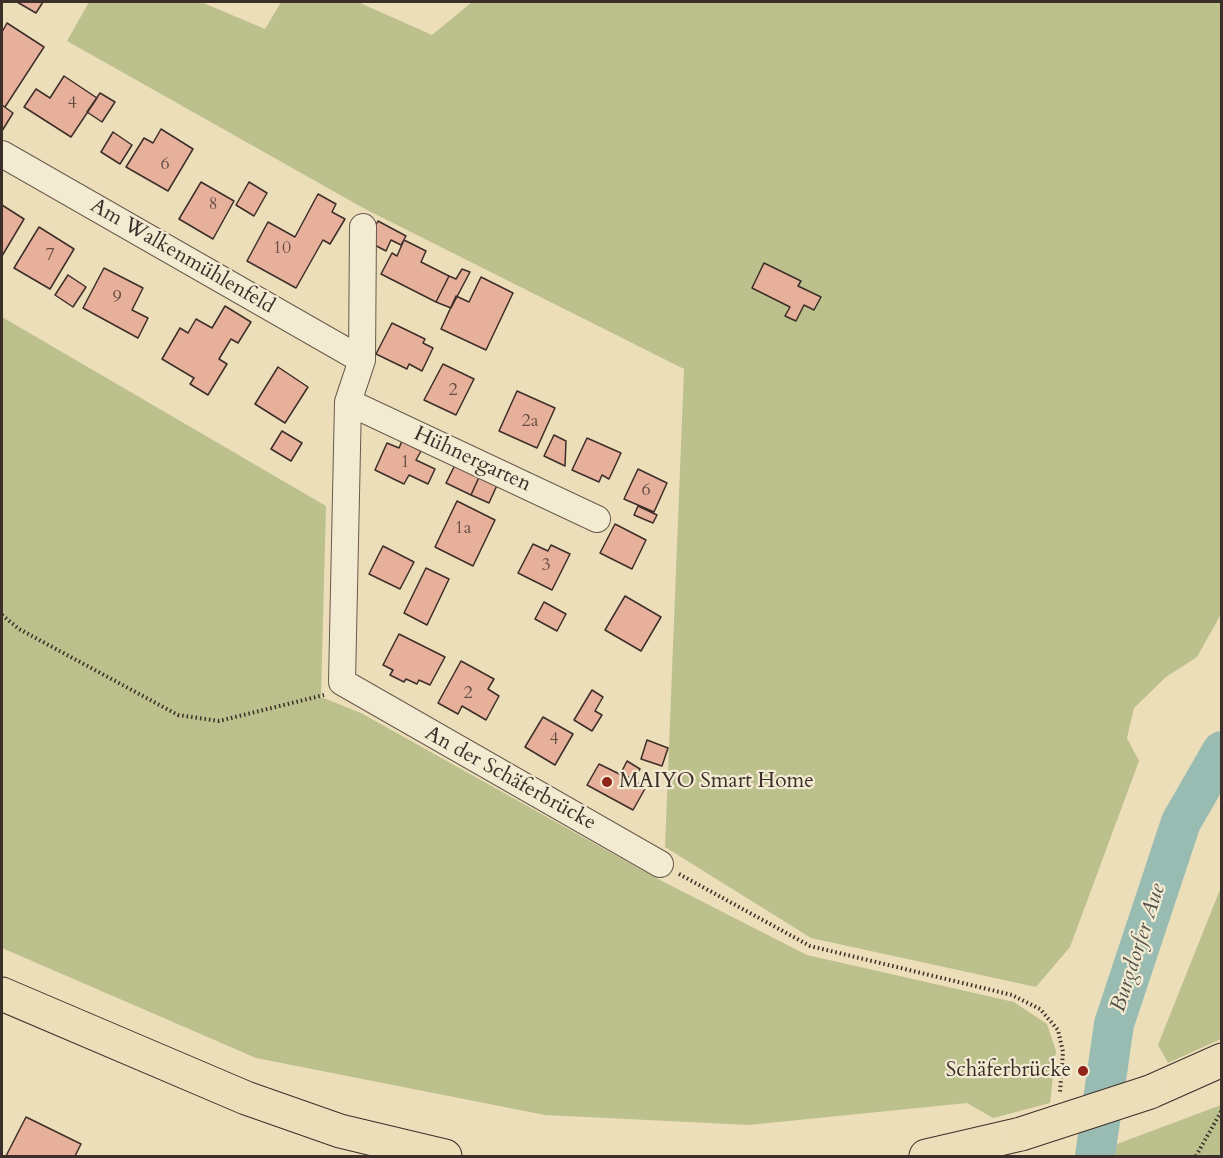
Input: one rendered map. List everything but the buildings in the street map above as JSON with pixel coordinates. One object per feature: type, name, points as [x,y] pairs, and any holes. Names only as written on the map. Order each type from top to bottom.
[{"type":"main road","points":[[2,994],[200,1079],[292,1115],[388,1144],[445,1156]]},
{"type":"main road","points":[[926,1156],[1021,1134],[1150,1092],[1221,1060]]},
{"type":"street","name":"Am Walkenmühlenfeld","points":[[2,154],[362,360]]},
{"type":"street","points":[[351,688],[348,402],[362,360],[363,227]]},
{"type":"street","name":"Hühnergarten","points":[[348,402],[597,519]]},
{"type":"street","name":"An der Schäferbrücke","points":[[351,688],[660,864]]},
{"type":"path","points":[[2,615],[19,629],[178,715],[219,721],[351,688]]},
{"type":"path","points":[[660,864],[810,946],[1012,995],[1040,1009],[1058,1030],[1063,1052],[1059,1098]]},
{"type":"path","points":[[1196,1156],[1221,1110]]},
{"type":"green space","points":[[89,2],[201,2],[265,29],[281,2],[358,2],[432,35],[472,2],[1221,2],[1221,614],[1197,657],[1166,677],[1134,708],[1127,738],[1139,761],[1070,947],[1036,987],[811,938],[665,847],[684,369],[365,209],[67,41]]},
{"type":"green space","points":[[2,317],[326,506],[321,697],[361,713],[656,878],[807,955],[1014,1002],[1047,1024],[1056,1051],[1050,1103],[993,1118],[967,1103],[749,1125],[545,1115],[256,1058],[2,948]]},
{"type":"green space","points":[[1221,887],[1221,1039],[1168,1063],[1158,1045]]},
{"type":"green space","points":[[1221,1105],[1221,1156],[1115,1156],[1117,1144]]},
{"type":"waterway","name":"Burgdorfer Aue","points":[[1095,1156],[1114,1024],[1181,822],[1222,751]]},
{"type":"place","name":"MAIYO Smart Home","points":[[607,782]]},
{"type":"place","name":"Schäferbrücke","points":[[1083,1071]]}]
